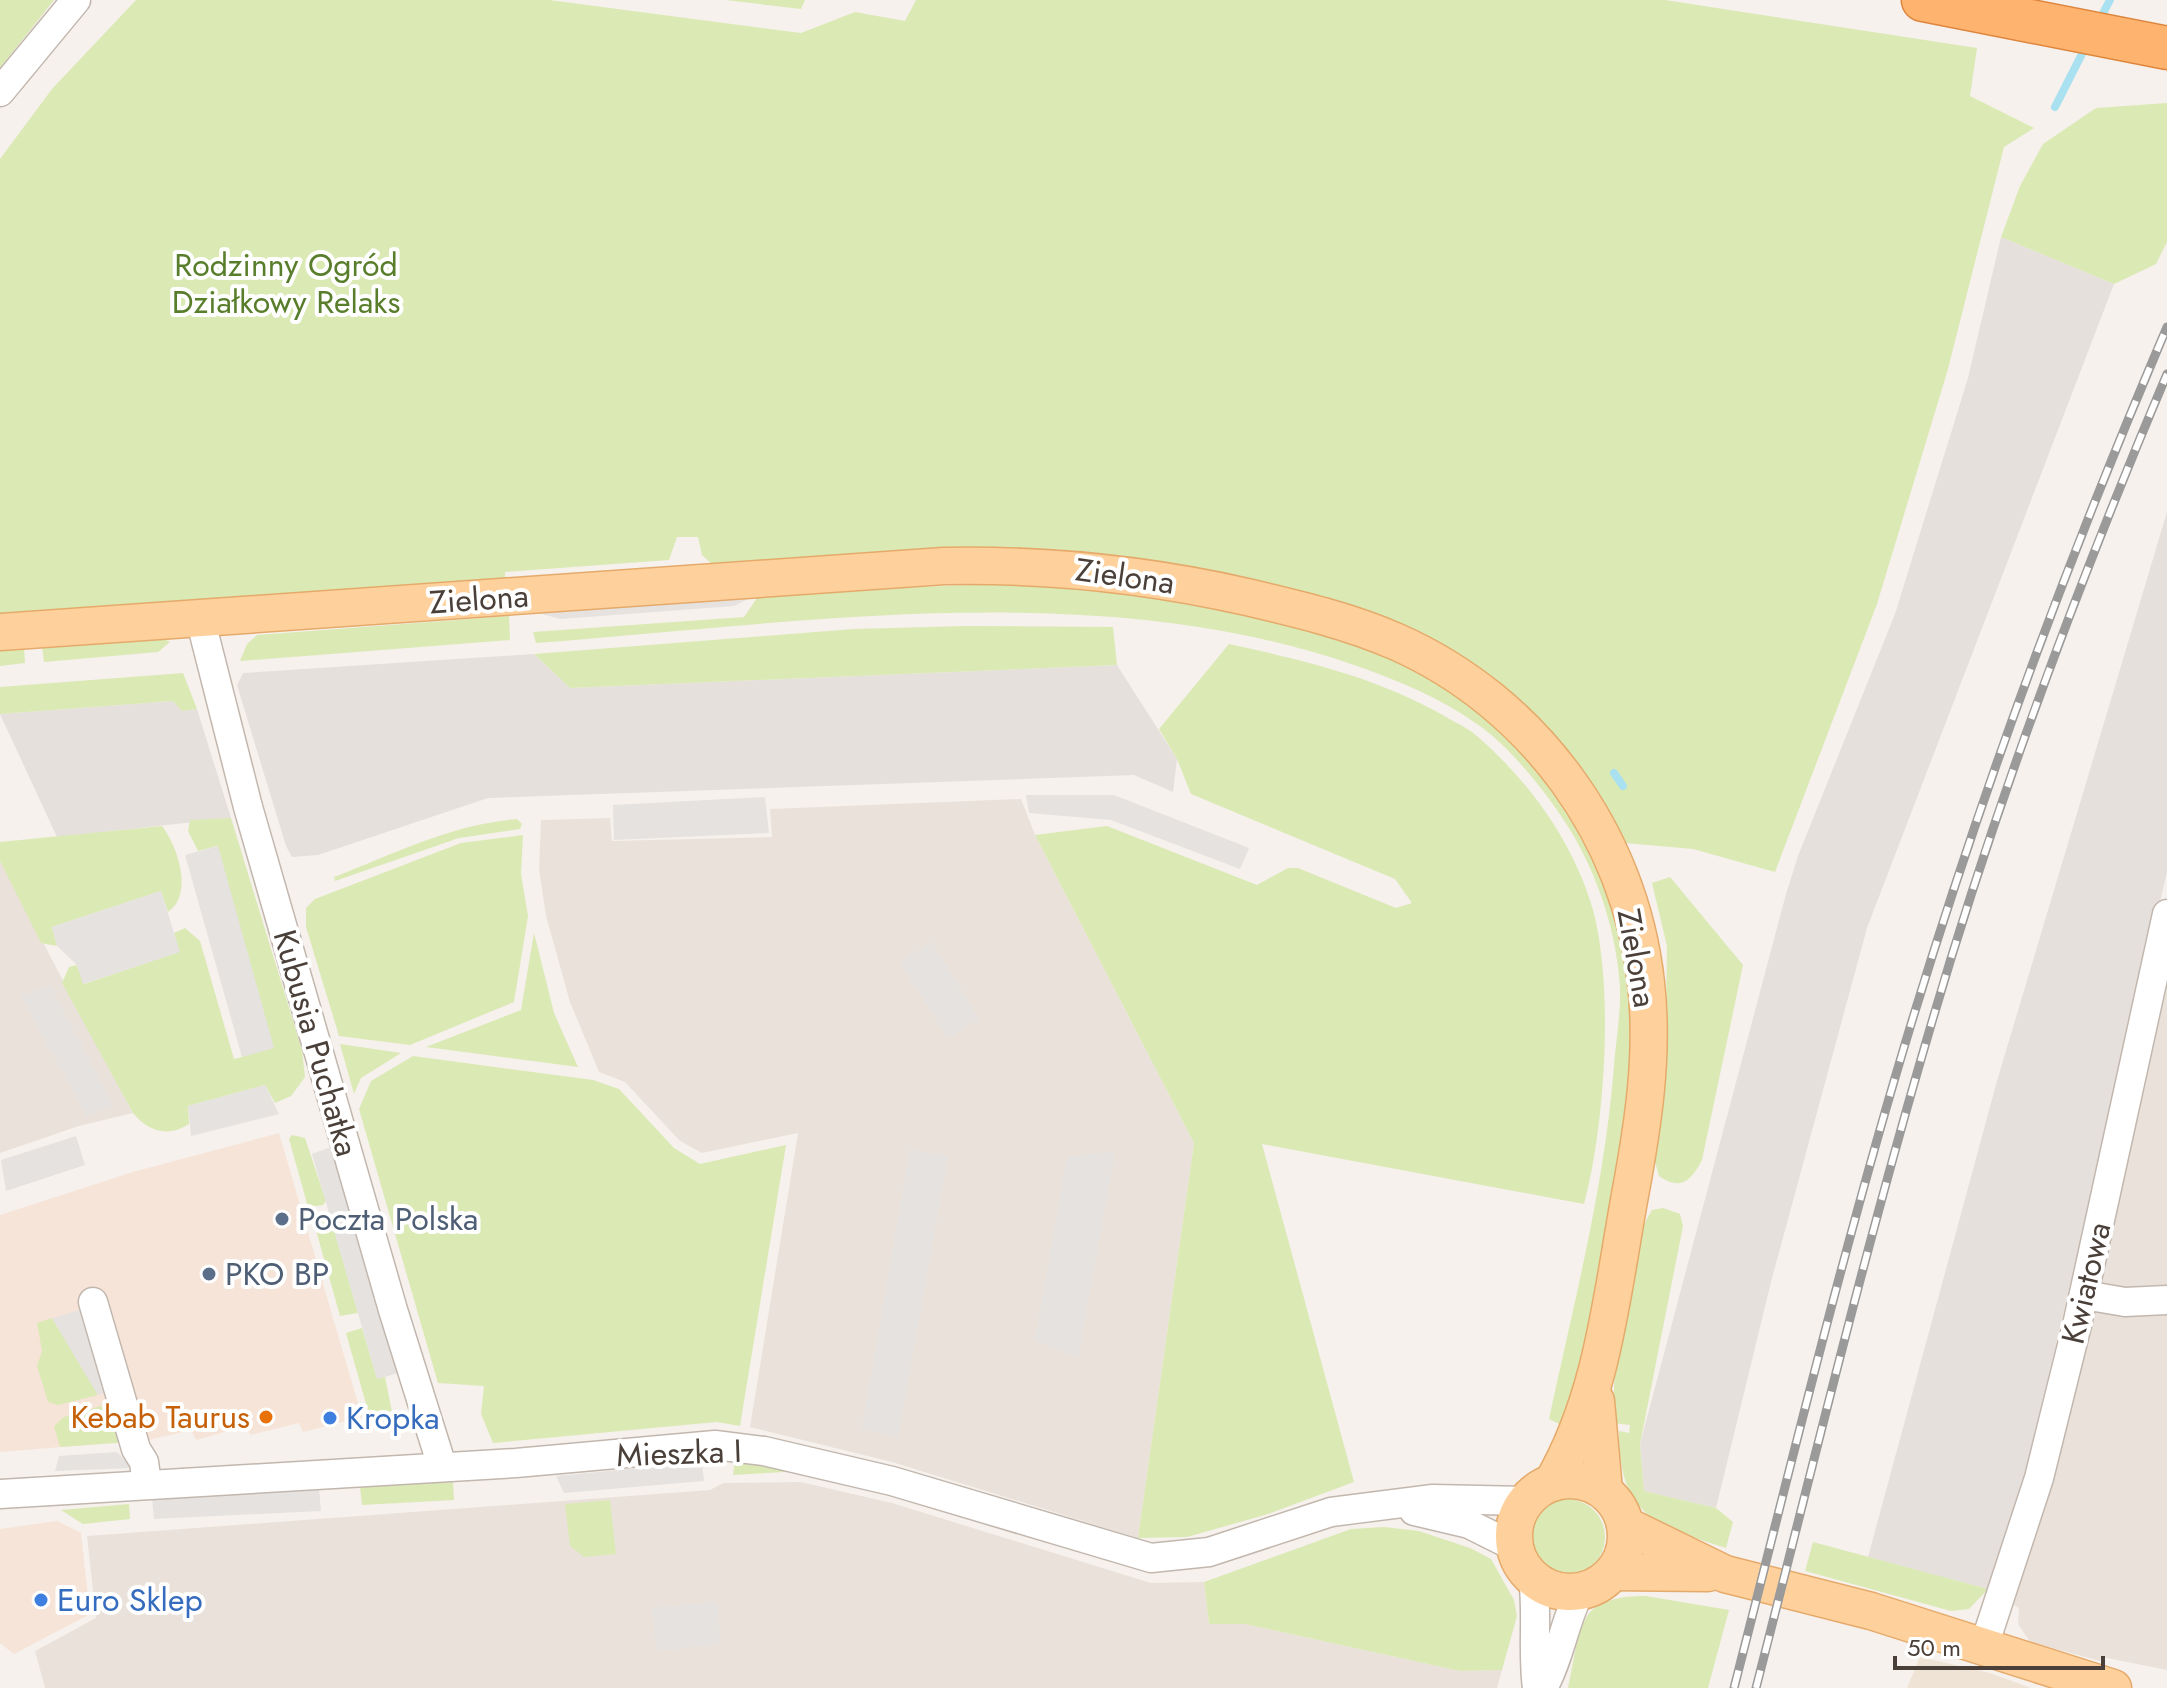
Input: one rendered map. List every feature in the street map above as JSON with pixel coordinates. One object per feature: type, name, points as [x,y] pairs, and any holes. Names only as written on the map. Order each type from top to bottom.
[{"type":"highway","points":[[1923,0],[2167,48]]},
{"type":"main road","name":"Zielona","points":[[0,632],[944,566],[1018,566],[1148,577],[1272,603],[1357,627],[1437,662],[1507,712],[1568,781],[1607,844],[1639,939],[1649,1012],[1647,1088],[1595,1384],[1571,1448],[1539,1492]]},
{"type":"main road","name":"Zielona","points":[[1595,1384],[1604,1491]]},
{"type":"main road","points":[[1575,1480],[1604,1491],[1620,1509],[1625,1525],[1626,1545],[1613,1572],[1598,1584],[1580,1591],[1550,1588],[1524,1562],[1516,1523],[1539,1492],[1575,1480]]},
{"type":"main road","points":[[1625,1525],[1725,1574],[1871,1611],[2113,1688]]},
{"type":"main road","points":[[1613,1572],[1725,1574]]},
{"type":"street","points":[[0,92],[76,0]]},
{"type":"street","name":"Kubusia Puchatka","points":[[200,618],[248,807],[397,1323],[442,1466]]},
{"type":"street","name":"Kwiatowa","points":[[1984,1646],[2039,1478],[2084,1295],[2167,914]]},
{"type":"street","points":[[2084,1295],[2125,1302],[2167,1300]]},
{"type":"street","points":[[93,1302],[136,1449],[144,1462],[147,1484]]},
{"type":"street","name":"Mieszka I","points":[[0,1494],[516,1463],[715,1445],[764,1451],[892,1481],[1151,1558],[1209,1552],[1331,1512],[1433,1499],[1539,1492]]},
{"type":"street","name":"Mieszka I","points":[[1386,1507],[1469,1524],[1524,1562]]},
{"type":"street","points":[[1524,1562],[1537,1615],[1533,1661],[1540,1688]]},
{"type":"street","points":[[1540,1688],[1553,1671],[1560,1640],[1580,1591]]},
{"type":"shaded area","points":[[2001,237],[2114,284],[1867,928],[1771,1282],[1716,1508],[1644,1491],[1640,1444],[1786,894],[1798,856],[1895,614],[1968,378]]},
{"type":"shaded area","points":[[2167,512],[2167,872],[2030,1455],[1988,1589],[1868,1557],[1997,1081]]},
{"type":"shaded area","points":[[756,595],[734,606],[561,619],[531,611]]},
{"type":"shaded area","points":[[534,654],[570,688],[1117,665],[1177,759],[1173,792],[1134,775],[488,798],[318,855],[292,857],[237,685],[243,673]]},
{"type":"shaded area","points":[[173,701],[182,711],[197,709],[231,818],[57,837],[0,714]]},
{"type":"shaded area","points":[[1026,795],[1114,795],[1249,848],[1240,869],[1111,820],[1029,813]]},
{"type":"shaded area","points":[[765,797],[769,833],[614,840],[613,805]]},
{"type":"shaded area","points":[[1021,799],[1035,835],[1194,1143],[1138,1538],[892,1462],[750,1427],[798,1133],[702,1153],[680,1141],[625,1082],[599,1072],[570,1002],[546,916],[539,869],[541,820],[610,818],[612,841],[772,837],[770,809]]},
{"type":"shaded area","points":[[218,846],[274,1048],[242,1057],[185,855]]},
{"type":"shaded area","points":[[0,861],[133,1113],[79,1126],[0,1153]]},
{"type":"shaded area","points":[[161,891],[180,952],[83,984],[77,965],[57,946],[52,927]]},
{"type":"shaded area","points":[[932,942],[979,1019],[948,1039],[900,962]]},
{"type":"shaded area","points":[[2167,968],[2167,1670],[2102,1657],[2100,1661],[2030,1642],[2018,1624],[2019,1608],[2014,1605],[2052,1461]]},
{"type":"shaded area","points":[[50,985],[113,1106],[87,1116],[21,996]]},
{"type":"shaded area","points":[[265,1085],[279,1114],[191,1136],[188,1106]]},
{"type":"shaded area","points":[[279,1133],[362,1417],[303,1432],[299,1423],[250,1435],[246,1426],[196,1440],[191,1430],[149,1440],[0,1452],[0,1215],[133,1172]]},
{"type":"shaded area","points":[[76,1136],[85,1165],[6,1191],[1,1160]]},
{"type":"shaded area","points":[[331,1147],[398,1373],[377,1379],[312,1154]]},
{"type":"shaded area","points":[[910,1149],[948,1156],[898,1438],[862,1428]]},
{"type":"shaded area","points":[[1115,1151],[1078,1358],[1035,1340],[1067,1157]]},
{"type":"shaded area","points":[[80,1310],[118,1389],[98,1395],[52,1318]]},
{"type":"shaded area","points":[[117,1452],[132,1468],[55,1471],[59,1456]]},
{"type":"shaded area","points":[[702,1462],[704,1481],[564,1493],[556,1476]]},
{"type":"shaded area","points":[[801,1482],[892,1503],[1151,1583],[1204,1582],[1209,1624],[1245,1624],[1460,1671],[1502,1670],[1497,1688],[45,1688],[35,1651],[96,1618],[87,1536],[710,1490],[723,1483]]},
{"type":"shaded area","points":[[319,1489],[321,1511],[154,1519],[152,1498]]},
{"type":"shaded area","name":"Euro Sklep","points":[[57,1521],[81,1533],[90,1614],[14,1654],[0,1643],[0,1529]]},
{"type":"shaded area","points":[[717,1602],[721,1644],[657,1651],[652,1608]]},
{"type":"shaded area","points":[[1920,1657],[1990,1673],[2031,1688],[1907,1688]]},
{"type":"green space","points":[[0,0],[54,0],[0,68]]},
{"type":"green space","name":"Rodzinny Ogród Działkowy Relaks","points":[[136,0],[549,0],[801,33],[855,12],[905,21],[916,0],[1665,0],[1977,48],[1970,96],[2034,128],[2004,147],[1948,369],[1877,604],[1775,872],[1693,849],[1626,843],[1590,783],[1550,733],[1506,691],[1458,657],[1406,629],[1287,588],[1122,556],[1073,550],[997,548],[715,567],[702,555],[698,537],[677,537],[669,560],[505,572],[505,581],[0,617],[0,159],[52,89]]},
{"type":"green space","points":[[725,0],[805,0],[801,9]]},
{"type":"green space","points":[[2167,103],[2167,242],[2156,264],[2114,284],[2001,237],[2020,186],[2043,144],[2096,108]]},
{"type":"green space","points":[[1007,583],[1092,588],[1217,607],[1298,626],[1412,661],[1468,695],[1506,727],[1570,817],[1602,880],[1614,914],[1629,984],[1631,1020],[1630,1071],[1619,1174],[1567,1428],[1549,1419],[1588,1243],[1604,1154],[1619,1017],[1618,968],[1611,927],[1582,851],[1542,789],[1490,734],[1433,697],[1354,665],[1256,638],[1156,621],[1052,614],[948,613],[739,625],[536,643],[533,632],[744,617],[759,595]]},
{"type":"green space","points":[[509,616],[510,640],[240,661],[247,644],[257,635]]},
{"type":"green space","points":[[1113,627],[1117,665],[570,688],[534,654],[853,629]]},
{"type":"green space","points":[[162,638],[170,642],[158,652],[44,662],[42,645]]},
{"type":"green space","points":[[1229,644],[1338,671],[1416,701],[1473,733],[1532,793],[1562,837],[1585,885],[1593,910],[1600,942],[1605,1017],[1602,1097],[1584,1204],[1262,1144],[1354,1482],[1265,1515],[1187,1537],[1138,1538],[1194,1143],[1035,835],[1107,826],[1257,885],[1288,868],[1298,868],[1396,908],[1412,903],[1395,879],[1191,794],[1177,759],[1159,729]]},
{"type":"green space","points":[[24,646],[25,663],[0,666],[0,648]]},
{"type":"green space","points":[[183,673],[197,709],[182,711],[173,701],[0,714],[0,687]]},
{"type":"green space","points":[[231,818],[302,1050],[305,1077],[291,1096],[275,1103],[265,1085],[188,1106],[189,1124],[173,1131],[158,1130],[133,1113],[62,983],[69,967],[77,965],[84,984],[179,952],[174,933],[185,928],[200,941],[234,1059],[242,1057],[217,846],[198,851],[188,831],[190,820]]},
{"type":"green space","points":[[517,819],[522,824],[520,829],[459,838],[335,881],[334,877],[446,833]]},
{"type":"green space","points":[[162,826],[178,858],[182,883],[176,904],[168,912],[161,891],[52,927],[57,946],[41,943],[0,861],[0,842]]},
{"type":"green space","points":[[523,835],[521,874],[528,916],[514,1002],[410,1045],[339,1036],[306,927],[306,908],[315,899],[461,843]]},
{"type":"green space","points":[[1670,877],[1743,965],[1702,1160],[1685,1182],[1679,1183],[1659,1176],[1652,1151],[1665,1082],[1667,946],[1652,883]]},
{"type":"green space","points":[[534,933],[554,1013],[578,1067],[426,1047],[521,1010]]},
{"type":"green space","points":[[340,1044],[401,1053],[361,1078],[354,1094]]},
{"type":"green space","points":[[413,1056],[593,1080],[619,1089],[674,1148],[700,1164],[786,1145],[740,1426],[717,1422],[493,1443],[481,1414],[484,1386],[438,1383],[359,1109],[371,1081]]},
{"type":"green space","points":[[292,1135],[305,1138],[326,1201],[323,1205],[308,1207],[289,1139]]},
{"type":"green space","points":[[1663,1208],[1680,1214],[1683,1226],[1640,1444],[1644,1491],[1716,1508],[1733,1522],[1726,1548],[1679,1532],[1646,1513],[1634,1499],[1626,1482],[1621,1459],[1619,1431],[1629,1433],[1630,1425],[1613,1423],[1617,1342],[1625,1284],[1641,1232],[1652,1210]]},
{"type":"green space","points":[[330,1216],[358,1313],[340,1316],[314,1223]]},
{"type":"green space","points":[[52,1318],[98,1395],[58,1405],[48,1402],[37,1366],[42,1351],[37,1323]]},
{"type":"green space","points":[[362,1328],[377,1378],[385,1377],[392,1412],[370,1418],[346,1333]]},
{"type":"green space","points":[[104,1405],[121,1411],[130,1442],[60,1447],[54,1426],[64,1417]]},
{"type":"green space","points":[[735,1460],[801,1471],[733,1475]]},
{"type":"green space","points":[[453,1482],[454,1500],[362,1505],[360,1487]]},
{"type":"green space","points":[[1567,1499],[1582,1502],[1594,1510],[1602,1522],[1605,1537],[1602,1552],[1594,1564],[1582,1572],[1567,1575],[1552,1572],[1540,1564],[1532,1552],[1529,1537],[1532,1522],[1540,1510],[1552,1502]]},
{"type":"green space","points":[[610,1500],[616,1554],[584,1557],[570,1546],[565,1504]]},
{"type":"green space","points":[[129,1504],[130,1519],[83,1524],[61,1510]]},
{"type":"green space","points":[[1384,1527],[1419,1531],[1470,1548],[1491,1559],[1514,1600],[1517,1616],[1502,1670],[1460,1671],[1245,1624],[1209,1624],[1204,1582],[1351,1529]]},
{"type":"green space","points":[[1813,1542],[1988,1589],[1969,1609],[1951,1611],[1805,1571]]},
{"type":"green space","points":[[1646,1596],[1729,1610],[1708,1688],[1568,1688],[1580,1633],[1593,1610],[1605,1602]]},
{"type":"waterway","points":[[2099,21],[2110,0]]},
{"type":"waterway","points":[[2055,107],[2087,44]]},
{"type":"waterway","points":[[1614,773],[1623,786]]},
{"type":"railway","points":[[1734,1688],[1841,1270],[1912,1021],[2030,671],[2096,498],[2167,327]]},
{"type":"railway","points":[[1756,1688],[1883,1195],[1954,948],[2038,700],[2167,374]]},
{"type":"place","name":"Poczta Polska","points":[[282,1219]]},
{"type":"place","name":"PKO BP","points":[[209,1274]]},
{"type":"place","name":"Kebab Taurus","points":[[266,1417]]},
{"type":"place","name":"Kropka","points":[[330,1418]]},
{"type":"place","name":"Euro Sklep","points":[[41,1600]]}]
